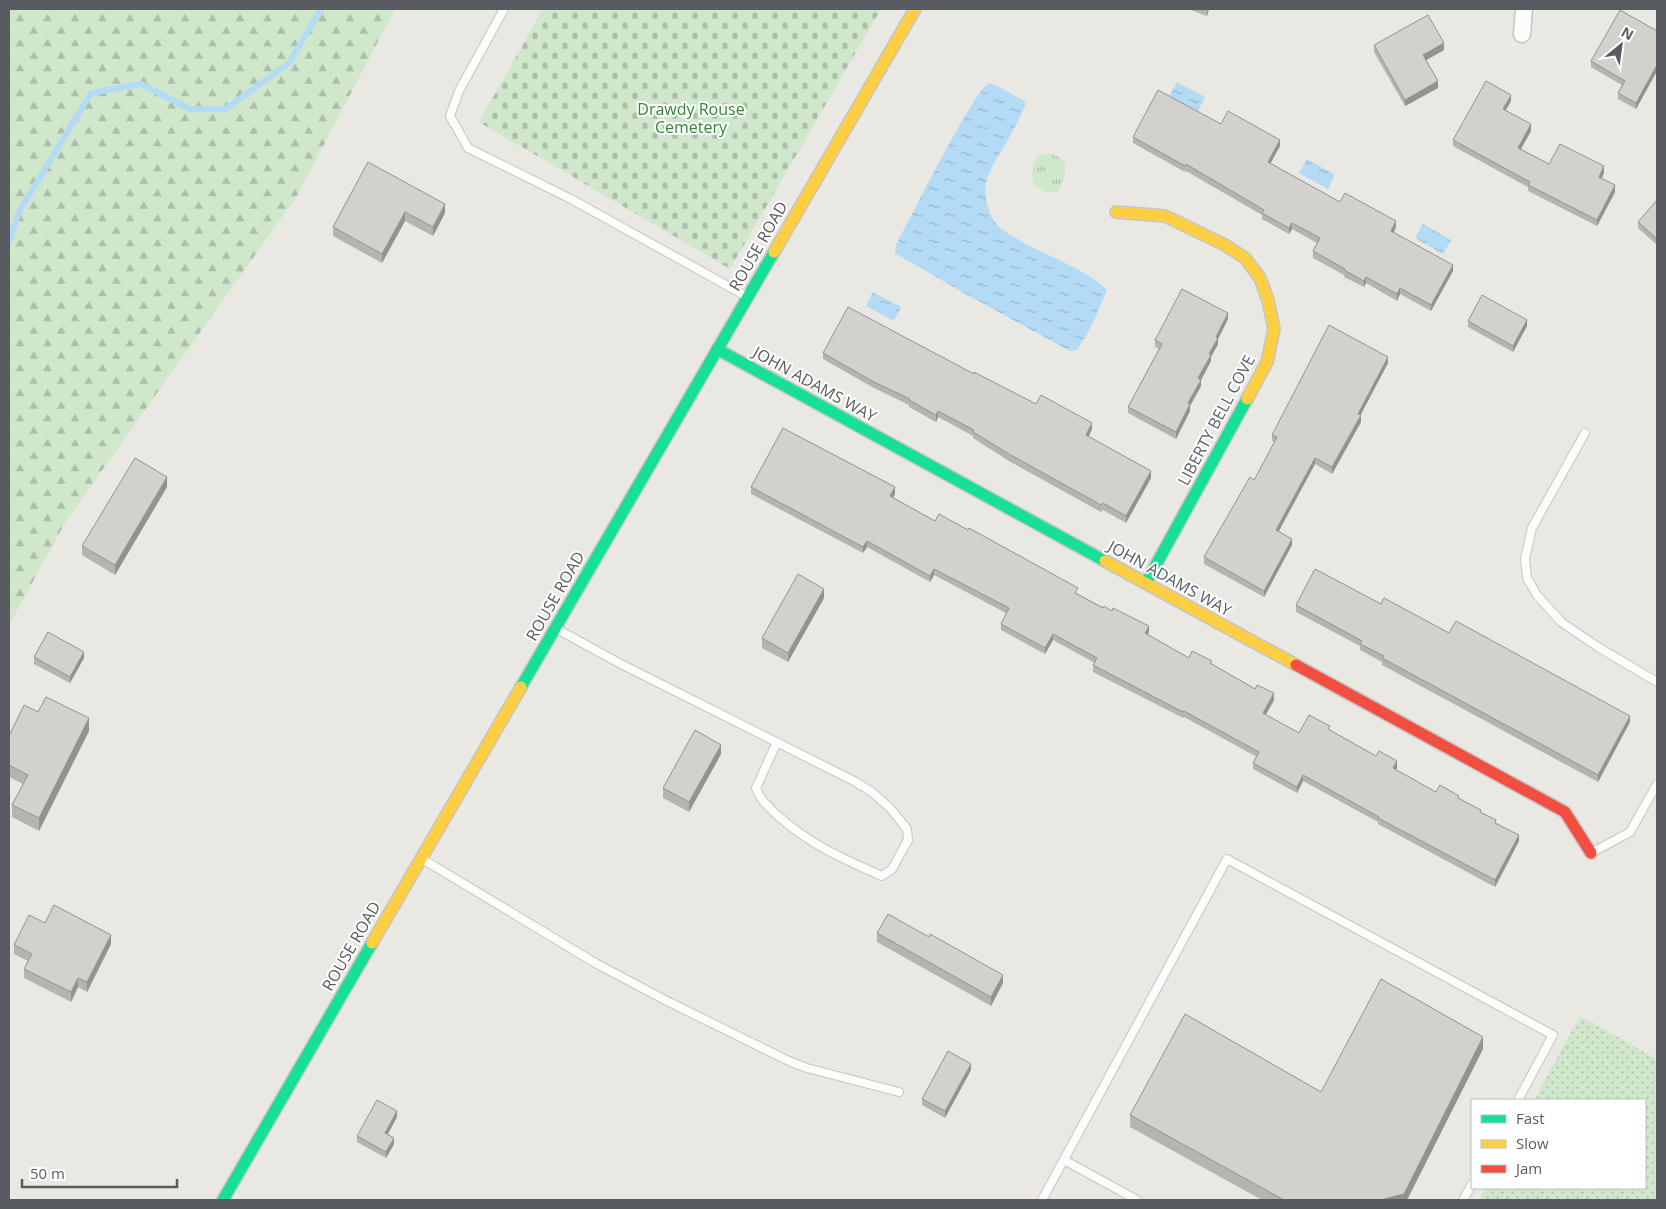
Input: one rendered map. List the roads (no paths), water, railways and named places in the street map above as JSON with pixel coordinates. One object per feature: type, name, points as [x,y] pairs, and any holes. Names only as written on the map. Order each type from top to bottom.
[{"type":"street","name":"ROUSE ROAD","points":[[223,1200],[915,9]]},
{"type":"street","points":[[1522,34],[1524,9]]},
{"type":"street","name":"LIBERTY BELL COVE","points":[[1116,212],[1165,216],[1225,244],[1245,258],[1260,278],[1268,300],[1274,329],[1267,362],[1146,584]]},
{"type":"street","name":"JOHN ADAMS WAY","points":[[717,350],[1565,812],[1591,853]]},
{"type":"lane","points":[[504,9],[459,91],[450,116],[468,148],[571,199],[748,296]]},
{"type":"lane","points":[[1585,433],[1532,528],[1525,559],[1527,578],[1536,595],[1561,622],[1598,647],[1657,682]]},
{"type":"lane","points":[[555,628],[854,781],[872,792],[890,808],[907,830],[908,840],[892,869],[882,876],[840,858],[795,832],[759,798],[756,788],[777,742]]},
{"type":"lane","points":[[1591,853],[1630,832],[1657,784]]},
{"type":"lane","points":[[421,857],[597,964],[791,1062],[899,1092]]},
{"type":"lane","points":[[1042,1200],[1227,859],[1553,1035],[1519,1099]]},
{"type":"lane","points":[[1064,1160],[1136,1200]]},
{"type":"lane","points":[[1463,1200],[1471,1186]]},
{"type":"water","points":[[1177,82],[1205,97],[1198,111],[1169,96]]},
{"type":"water","points":[[989,83],[1023,100],[1026,104],[987,179],[986,197],[994,221],[1010,235],[1086,274],[1107,290],[1090,329],[1077,350],[1070,351],[895,253],[896,245],[956,131],[981,91]]},
{"type":"water","points":[[1307,159],[1335,175],[1328,189],[1299,173]]},
{"type":"water","points":[[1423,224],[1451,240],[1443,254],[1415,238]]},
{"type":"water","points":[[873,292],[901,307],[894,321],[866,306]]},
{"type":"waterway","points":[[9,241],[19,212],[91,93],[141,84],[190,109],[225,109],[289,63],[321,9]]},
{"type":"park label","name":"Drawdy Rouse Cemetery","points":[[691,118]]}]
